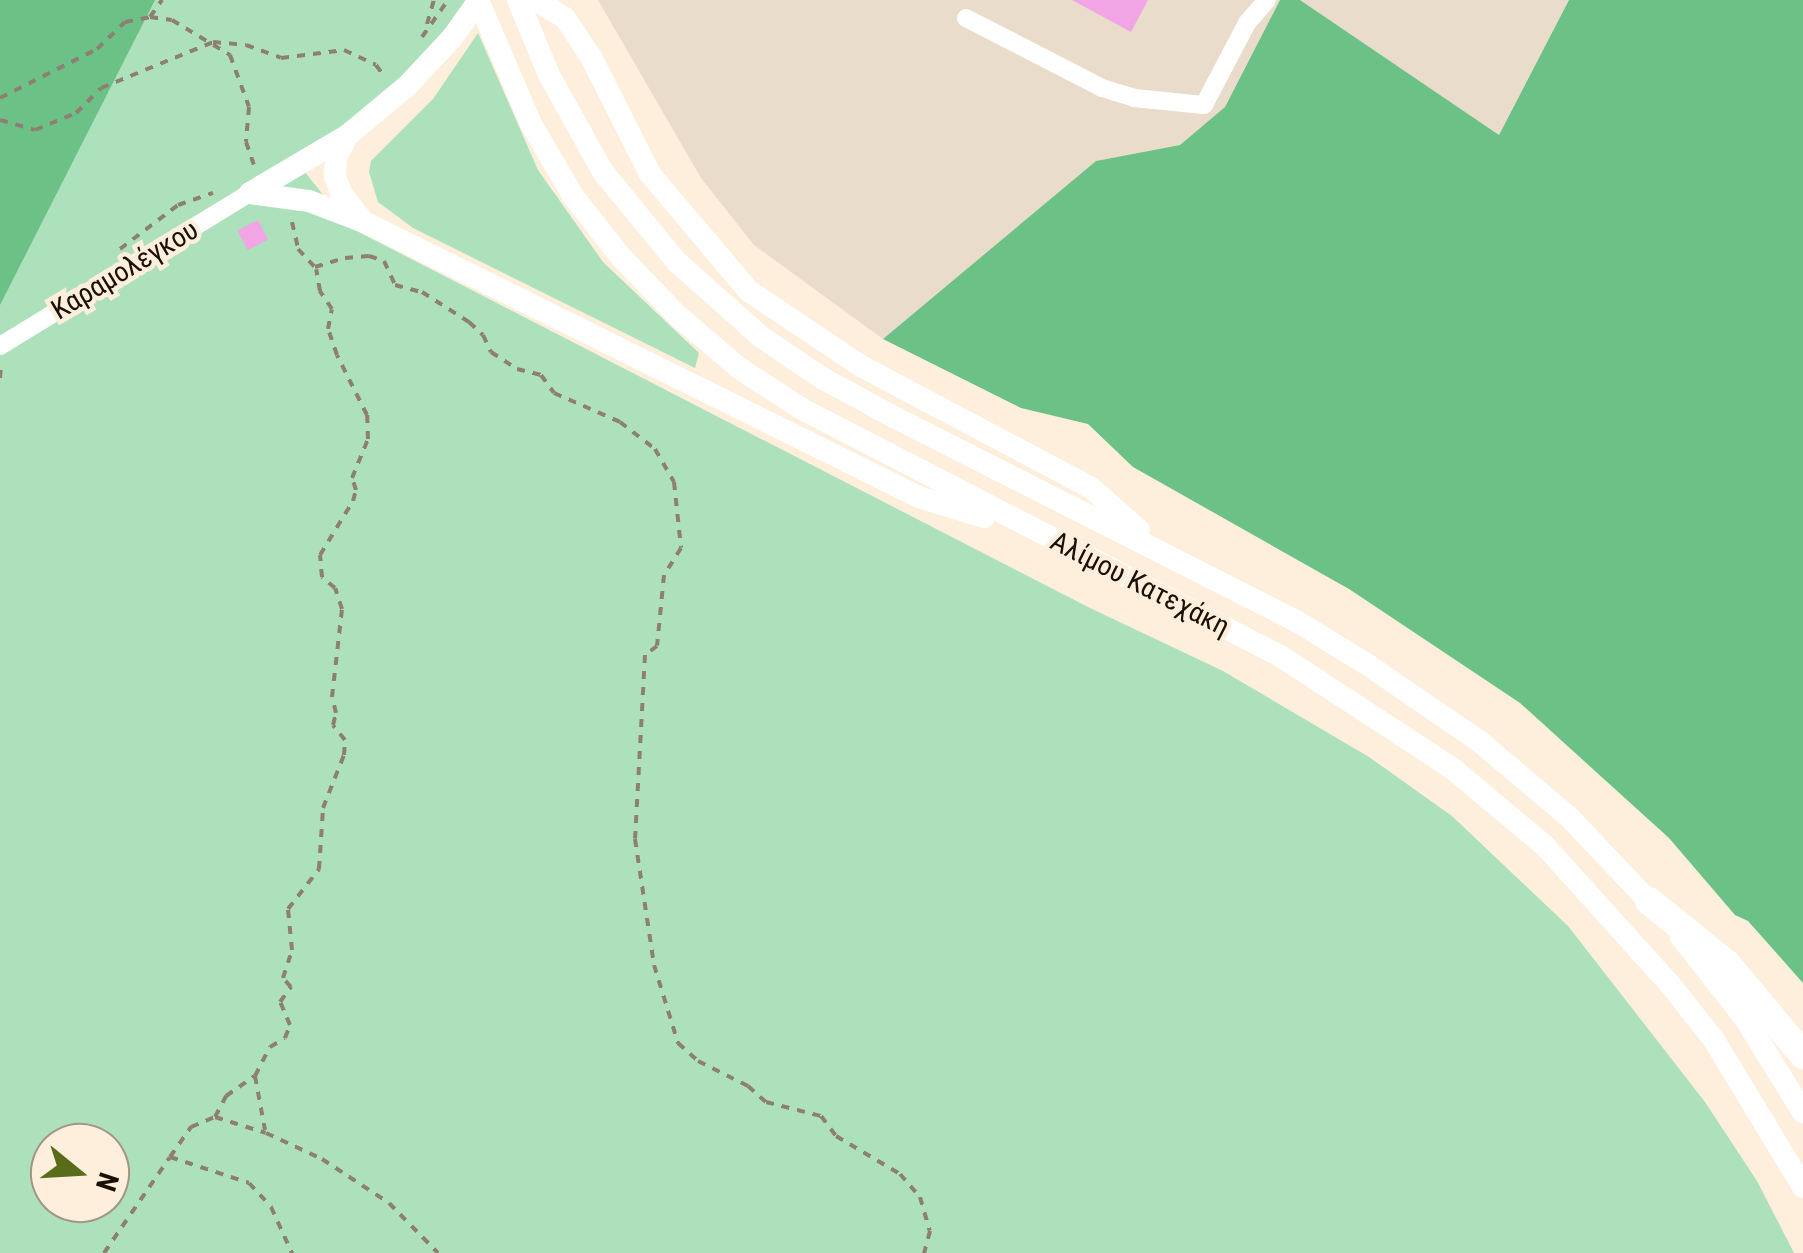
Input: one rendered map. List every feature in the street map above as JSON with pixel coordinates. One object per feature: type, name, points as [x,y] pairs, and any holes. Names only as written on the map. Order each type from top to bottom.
[{"type":"highway","points":[[1649,900],[1727,964],[1803,1056]]},
{"type":"main road","name":"Αλίμου Κατεχάκη","points":[[518,0],[549,75],[584,140],[626,204],[677,262],[760,336],[874,406],[1311,630],[1479,741],[1568,816],[1649,900],[1744,1016],[1803,1112]]},
{"type":"main road","points":[[536,0],[565,18],[591,57],[650,174],[748,291],[860,366],[1090,486],[1168,556]]},
{"type":"main road","points":[[571,0],[591,57]]},
{"type":"main road","name":"Αλίμου Κατεχάκη","points":[[481,1],[531,124],[573,196],[621,257],[678,316],[739,368],[839,430],[1282,657],[1453,769],[1545,846],[1621,925],[1714,1040],[1803,1188]]},
{"type":"main road","points":[[250,193],[348,135],[426,67],[481,1]]},
{"type":"main road","points":[[348,135],[336,158],[335,177],[342,195],[364,222]]},
{"type":"main road","points":[[250,193],[309,201],[364,222],[919,497],[1050,537]]},
{"type":"street","points":[[966,18],[1102,88],[1134,98],[1204,104],[1247,24],[1266,0]]},
{"type":"street","name":"Καραμολέγκου","points":[[0,346],[250,193]]},
{"type":"path","points":[[150,16],[162,0]]},
{"type":"path","points":[[425,30],[434,0]]},
{"type":"path","points":[[0,98],[98,49],[125,22],[150,16],[172,20],[189,34],[214,42],[246,44],[281,58],[344,50],[376,65],[387,81]]},
{"type":"path","points":[[0,120],[35,130],[76,113],[101,88],[214,42]]},
{"type":"path","points":[[214,42],[230,56],[249,106],[246,142],[256,170]]},
{"type":"path","points":[[216,1117],[226,1096],[256,1076],[270,1048],[286,1038],[290,1025],[280,1002],[292,987],[283,978],[292,950],[288,909],[319,868],[323,808],[344,755],[345,740],[333,725],[332,697],[342,609],[335,588],[322,577],[320,556],[353,501],[356,490],[352,478],[368,440],[367,414],[328,328],[332,309],[320,291],[315,267],[298,249],[286,210]]},
{"type":"path","points":[[315,267],[344,258],[369,256],[384,261],[395,285],[422,292],[469,322],[491,352],[517,368],[541,375],[554,393],[620,422],[655,449],[674,482],[682,548],[664,574],[657,646],[645,655],[635,840],[654,965],[678,1043],[698,1060],[748,1086],[766,1102],[821,1116],[836,1136],[900,1174],[920,1196],[930,1231],[924,1253]]},
{"type":"path","points":[[0,360],[0,378]]},
{"type":"path","points":[[256,1076],[266,1132]]},
{"type":"path","points":[[104,1253],[191,1127],[216,1117],[266,1132],[322,1158],[389,1204],[438,1253]]},
{"type":"path","points":[[170,1157],[249,1183],[271,1208],[292,1253]]},
{"type":"shaded area","points":[[598,0],[1280,0],[1225,107],[1180,145],[1096,161],[883,339],[754,245],[701,178]]},
{"type":"shaded area","points":[[1300,0],[1569,0],[1499,135]]},
{"type":"green space","points":[[0,0],[470,0],[415,70],[296,161],[349,227],[1090,608],[1223,671],[1369,757],[1452,816],[1568,926],[1705,1102],[1757,1181],[1794,1253],[0,1253]]},
{"type":"green space","points":[[0,0],[155,0],[0,305]]},
{"type":"green space","points":[[1280,0],[1300,0],[1499,135],[1569,0],[1803,0],[1803,983],[1748,921],[1735,915],[1669,838],[1520,703],[1349,589],[1133,467],[1088,424],[1021,408],[883,339],[1096,161],[1180,145],[1225,107]]},
{"type":"green space","points":[[478,33],[538,170],[603,262],[699,353],[695,368],[413,228],[378,202],[369,172],[371,161],[433,99]]},
{"type":"building","points":[[1072,0],[1148,0],[1131,32]]},
{"type":"building","points":[[258,220],[268,240],[247,250],[238,230]]}]
